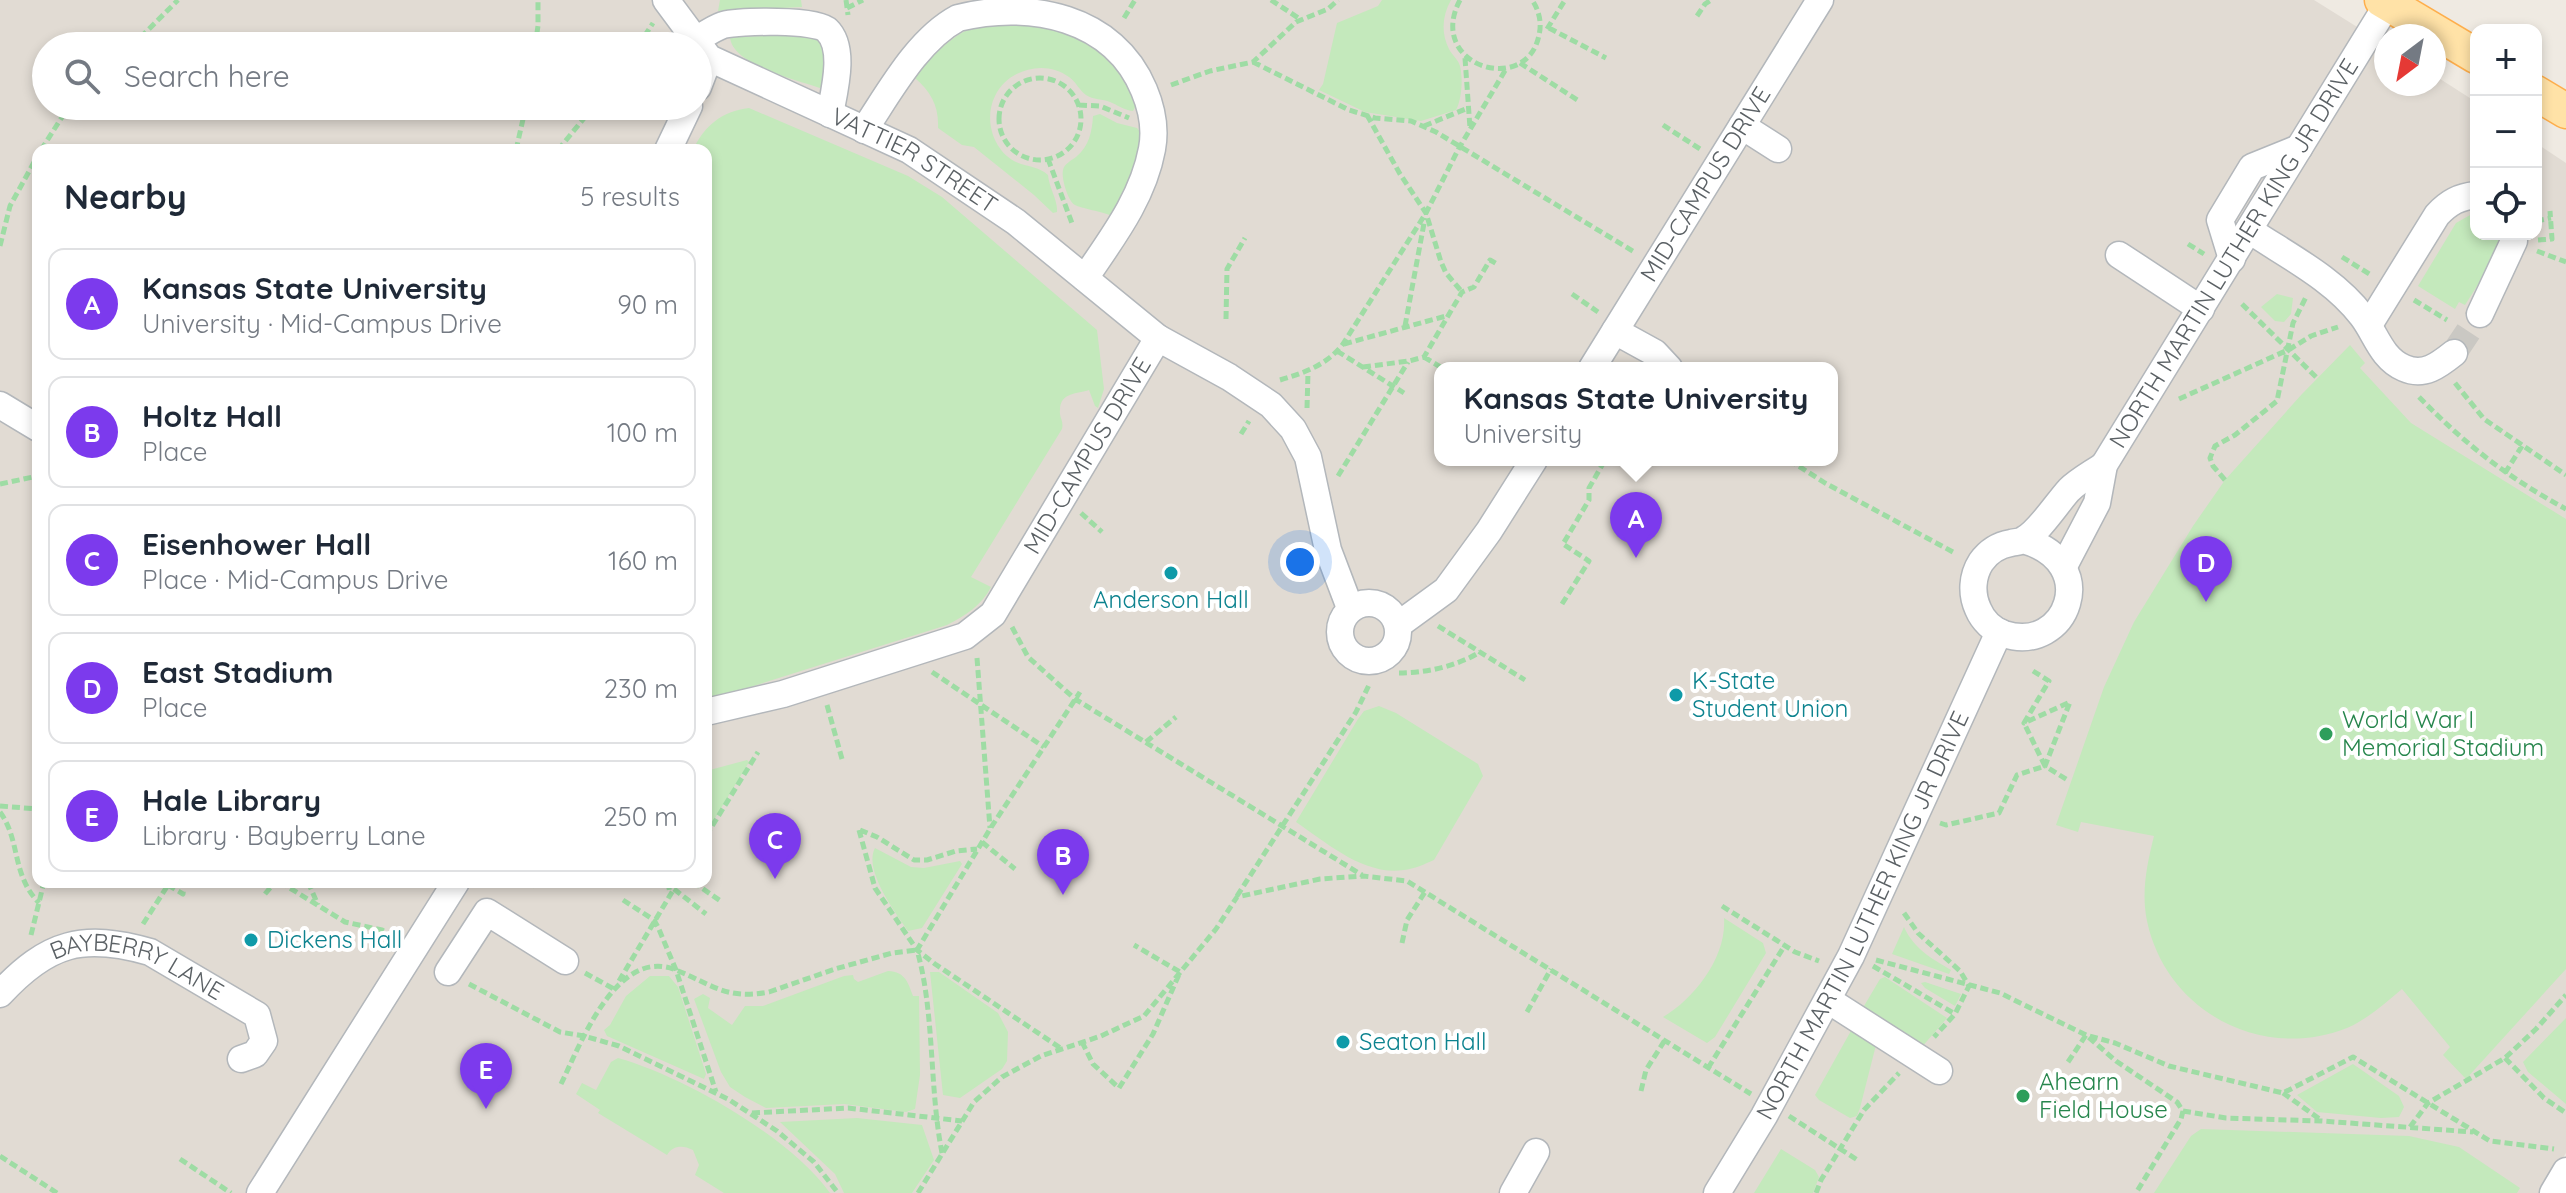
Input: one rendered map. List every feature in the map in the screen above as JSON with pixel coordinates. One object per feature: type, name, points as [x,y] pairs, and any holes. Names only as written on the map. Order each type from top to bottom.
[{"type":"main road","points":[[2387,1],[2470,52]]},
{"type":"main road","points":[[2541,96],[2566,111]]},
{"type":"street","name":"MID-CAMPUS DRIVE","points":[[1594,362],[1609,323],[1742,126],[1820,0]]},
{"type":"street","name":"NORTH MARTIN LUTHER KING JR DRIVE","points":[[2064,566],[2097,503],[2104,465],[2387,1]]},
{"type":"street","points":[[864,130],[913,58],[955,19],[977,10],[1034,2],[1059,8],[1104,33],[1138,75],[1154,118],[1153,147],[1143,184],[1128,214],[1085,278]]},
{"type":"street","name":"VATTIER STREET","points":[[661,9],[685,32]]},
{"type":"street","points":[[712,39],[724,25],[802,22],[828,30],[837,49],[837,72],[830,114]]},
{"type":"street","name":"VATTIER STREET","points":[[712,54],[909,150],[1004,214],[1158,338]]},
{"type":"street","points":[[671,144],[682,120]]},
{"type":"street","points":[[1742,126],[1778,149]]},
{"type":"street","points":[[2232,259],[2220,220],[2252,167],[2299,148]]},
{"type":"street","points":[[2369,325],[2437,215],[2446,205],[2470,196]]},
{"type":"street","points":[[2249,230],[2353,303],[2386,354],[2402,367],[2422,371],[2453,366]]},
{"type":"street","points":[[2480,314],[2514,241],[2525,241]]},
{"type":"street","points":[[2119,255],[2201,309]]},
{"type":"street","points":[[1609,323],[1655,353],[1663,362]]},
{"type":"street","name":"MID-CAMPUS DRIVE","points":[[712,711],[783,694],[965,636],[993,614],[1158,338],[1229,377],[1271,405],[1293,429],[1308,457],[1328,550],[1350,608]]},
{"type":"street","points":[[0,405],[32,421]]},
{"type":"street","name":"NORTH MARTIN LUTHER KING JR DRIVE","points":[[1717,1193],[1764,1116],[1851,956],[1999,632],[1987,623],[1974,600],[1973,586],[1982,560],[2004,544],[2034,544],[2053,510],[2071,488],[2104,465]]},
{"type":"street","points":[[1398,625],[1446,590],[1489,531],[1530,466]]},
{"type":"street","points":[[1999,632],[2025,637],[2039,635],[2060,618],[2067,606],[2069,579],[2064,566],[2055,555],[2034,544]]},
{"type":"street","points":[[1369,602],[1388,609],[1398,625],[1399,634],[1396,644],[1384,658],[1365,661],[1356,658],[1342,644],[1340,625],[1350,608],[1369,602]]},
{"type":"street","points":[[260,1193],[452,888]]},
{"type":"street","points":[[448,972],[487,912],[565,961]]},
{"type":"street","name":"BAYBERRY LANE","points":[[0,994],[26,967],[58,949],[91,941],[150,952],[257,1015],[264,1041],[255,1054],[241,1059]]},
{"type":"street","points":[[1828,1000],[1939,1071]]},
{"type":"street","points":[[1513,1193],[1536,1152]]},
{"type":"street","points":[[2553,1193],[2561,1160]]},
{"type":"path","points":[[146,32],[178,0]]},
{"type":"path","points":[[537,32],[538,0]]},
{"type":"path","points":[[847,8],[863,0]]},
{"type":"path","points":[[1124,18],[1135,0]]},
{"type":"path","points":[[1271,0],[1301,20]]},
{"type":"path","points":[[1171,85],[1210,71],[1253,62],[1296,22],[1328,9],[1338,0]]},
{"type":"path","points":[[1460,0],[1452,23],[1458,47],[1465,57],[1491,69],[1506,69],[1530,55],[1540,33],[1540,19],[1532,0]]},
{"type":"path","points":[[1540,33],[1549,28],[1565,0]]},
{"type":"path","points":[[1697,16],[1704,2],[1711,0]]},
{"type":"path","points":[[647,32],[661,9]]},
{"type":"path","points":[[1549,28],[1606,58]]},
{"type":"path","points":[[1465,57],[1470,130]]},
{"type":"path","points":[[1253,62],[1349,110],[1411,121],[1436,132],[1644,258]]},
{"type":"path","points":[[1520,63],[1579,101]]},
{"type":"path","points":[[1274,382],[1308,373],[1343,344],[1426,213],[1459,148],[1506,69]]},
{"type":"path","points":[[1036,77],[1057,81],[1073,94],[1082,119],[1072,144],[1048,159],[1030,159],[1011,148],[1002,135],[998,121],[1001,104],[1008,92],[1023,81],[1036,77]]},
{"type":"path","points":[[1079,105],[1100,106],[1138,120]]},
{"type":"path","points":[[1423,126],[1468,108]]},
{"type":"path","points":[[1367,115],[1426,213],[1446,273],[1462,292]]},
{"type":"path","points":[[45,144],[60,120]]},
{"type":"path","points":[[517,144],[523,120]]},
{"type":"path","points":[[563,144],[583,120]]},
{"type":"path","points":[[1663,125],[1688,141]]},
{"type":"path","points":[[1048,159],[1073,226]]},
{"type":"path","points":[[0,246],[10,206],[32,166]]},
{"type":"path","points":[[1405,326],[1426,213]]},
{"type":"path","points":[[2542,218],[2550,214],[2552,239],[2542,240]]},
{"type":"path","points":[[1226,319],[1227,269],[1245,238]]},
{"type":"path","points":[[2525,241],[2566,262]]},
{"type":"path","points":[[2331,251],[2382,281]]},
{"type":"path","points":[[1424,357],[1462,292],[1474,287],[1490,260],[1497,264]]},
{"type":"path","points":[[1572,294],[1609,323]]},
{"type":"path","points":[[2225,480],[2210,458],[2215,446],[2235,435],[2277,401],[2293,323],[2306,297]]},
{"type":"path","points":[[2410,298],[2447,320]]},
{"type":"path","points":[[2242,304],[2317,378]]},
{"type":"path","points":[[1343,344],[1446,316]]},
{"type":"path","points":[[2179,399],[2290,349],[2311,336],[2341,326]]},
{"type":"path","points":[[1337,351],[1404,393]]},
{"type":"path","points":[[1363,367],[1424,357],[1434,363]]},
{"type":"path","points":[[1331,487],[1409,361]]},
{"type":"path","points":[[2453,366],[2466,393],[2484,419],[2566,475]]},
{"type":"path","points":[[1307,413],[1308,373]]},
{"type":"path","points":[[2412,390],[2467,443],[2505,473],[2566,509]]},
{"type":"path","points":[[2505,473],[2522,446]]},
{"type":"path","points":[[1562,604],[1589,561],[1563,544],[1589,500],[1589,488],[1602,466]]},
{"type":"path","points":[[1800,466],[1953,552]]},
{"type":"path","points":[[0,484],[32,477]]},
{"type":"path","points":[[1080,513],[1102,532]]},
{"type":"path","points":[[1009,619],[1028,657],[1075,699],[1363,876]]},
{"type":"path","points":[[1437,626],[1525,680]]},
{"type":"path","points":[[975,644],[990,829]]},
{"type":"path","points":[[1399,673],[1416,673],[1467,660],[1480,652]]},
{"type":"path","points":[[921,666],[1044,747]]},
{"type":"path","points":[[2024,723],[2049,681],[2033,671]]},
{"type":"path","points":[[918,1193],[974,1102],[1002,1077],[1041,1056],[1144,1016],[1216,929],[1356,712],[1370,683]]},
{"type":"path","points":[[917,950],[990,829],[1080,692]]},
{"type":"path","points":[[824,696],[842,759]]},
{"type":"path","points":[[2024,723],[2070,702],[2045,766]]},
{"type":"path","points":[[1146,742],[1176,717]]},
{"type":"path","points":[[2024,723],[2045,766],[2069,781]]},
{"type":"path","points":[[712,826],[758,752]]},
{"type":"path","points":[[1939,823],[1946,825],[1999,813],[2017,775],[2045,766]]},
{"type":"path","points":[[32,809],[0,809],[8,823],[21,877],[27,891],[39,903]]},
{"type":"path","points":[[942,1153],[935,1118],[924,973],[917,950],[875,888],[859,830],[877,837],[914,860],[978,849]]},
{"type":"path","points":[[982,842],[1015,869]]},
{"type":"path","points":[[1237,897],[1320,879],[1363,876],[1407,881],[1758,1099]]},
{"type":"path","points":[[29,939],[43,888]]},
{"type":"path","points":[[136,935],[166,888]]},
{"type":"path","points":[[265,894],[270,888]]},
{"type":"path","points":[[311,888],[319,906]]},
{"type":"path","points":[[670,888],[706,914]]},
{"type":"path","points":[[561,1084],[584,1036],[674,888]]},
{"type":"path","points":[[702,888],[722,902]]},
{"type":"path","points":[[1402,943],[1407,920],[1425,892]]},
{"type":"path","points":[[623,900],[654,920],[676,970],[717,1093]]},
{"type":"path","points":[[1722,906],[1785,945],[1820,962]]},
{"type":"path","points":[[1904,913],[1918,933],[1960,971],[1969,986]]},
{"type":"path","points":[[1134,945],[1180,972]]},
{"type":"path","points":[[1708,1068],[1785,945]]},
{"type":"path","points":[[614,990],[628,975],[640,968],[659,965],[732,994],[751,995],[892,953],[917,950],[1062,1049]]},
{"type":"path","points":[[565,961],[614,990]]},
{"type":"path","points":[[1955,1014],[1875,963],[2000,993],[2086,1035],[2115,1043],[2169,1066],[2283,1093],[2322,1121]]},
{"type":"path","points":[[1527,1012],[1551,969]]},
{"type":"path","points":[[1082,1042],[1093,1064],[1119,1088],[1153,1034],[1180,972]]},
{"type":"path","points":[[1816,1193],[1864,1110],[1955,1014],[1969,986]]},
{"type":"path","points":[[2410,1127],[2428,1103],[2505,1058],[2566,995]]},
{"type":"path","points":[[2068,1062],[2086,1035]]},
{"type":"path","points":[[2086,1035],[2116,1061],[2177,1102],[2183,1111],[2226,1118],[2322,1121],[2474,1132]]},
{"type":"path","points":[[584,1036],[619,1046],[717,1093],[750,1113],[814,1162],[838,1193]]},
{"type":"path","points":[[1641,1091],[1646,1070],[1665,1040]]},
{"type":"path","points":[[2283,1093],[2353,1057],[2490,1141],[2561,1160]]},
{"type":"path","points":[[2505,1058],[2544,1098],[2566,1113]]},
{"type":"path","points":[[750,1113],[848,1108],[962,1121]]},
{"type":"path","points":[[2136,1193],[2183,1111]]},
{"type":"path","points":[[1789,1115],[1859,1161]]},
{"type":"path","points":[[0,1156],[57,1193]]},
{"type":"path","points":[[180,1159],[231,1193]]},
{"type":"shaded area","points":[[0,0],[2314,0],[2374,38],[2374,96],[2446,96],[2446,83],[2470,98],[2470,240],[2542,240],[2542,147],[2566,163],[2566,1153],[2541,1193],[0,1193]]},
{"type":"green space","points":[[720,0],[801,0],[802,7],[718,11]]},
{"type":"green space","points":[[1382,0],[1451,0],[1444,18],[1444,31],[1446,43],[1461,71],[1461,94],[1456,110],[1421,121],[1365,112],[1319,90],[1337,23],[1378,6]]},
{"type":"green space","points":[[992,20],[1062,24],[1114,61],[1137,104],[1133,111],[1089,97],[1069,77],[1049,69],[1018,73],[1001,87],[990,114],[995,141],[1014,161],[1048,175],[1057,212],[1053,213],[974,147],[962,145],[938,128],[933,100],[915,78],[948,42],[968,29]]},
{"type":"green space","points":[[791,35],[819,38],[822,43],[826,70],[820,88],[753,63],[733,47],[730,37]]},
{"type":"green space","points":[[749,108],[908,176],[942,197],[1097,330],[1104,389],[1098,408],[1089,390],[1063,400],[1060,413],[1062,429],[971,577],[991,587],[972,609],[947,625],[712,699],[712,144],[697,144],[715,121]]},
{"type":"green space","points":[[1100,114],[1117,123],[1137,128],[1141,133],[1136,169],[1112,216],[1072,203],[1063,178],[1065,166],[1087,143],[1093,116]]},
{"type":"green space","points":[[2470,215],[2470,240],[2499,240],[2500,250],[2465,305],[2459,302],[2455,309],[2418,286],[2456,223]]},
{"type":"green space","points":[[2277,294],[2293,298],[2291,314],[2284,322],[2275,321],[2261,307]]},
{"type":"green space","name":"World War I Memorial Stadium","points":[[2350,345],[2365,363],[2360,368],[2411,423],[2566,519],[2566,969],[2466,1079],[2443,1055],[2450,1047],[2402,989],[2355,1024],[2314,1037],[2282,1038],[2251,1033],[2222,1021],[2196,1003],[2174,980],[2158,953],[2147,921],[2145,899],[2147,868],[2154,836],[2081,822],[2078,832],[2056,825],[2104,687],[2134,622],[2225,480]]},
{"type":"green space","points":[[1379,706],[1396,713],[1478,764],[1483,776],[1434,860],[1408,869],[1389,871],[1360,863],[1296,822],[1358,719],[1364,711]]},
{"type":"green space","points":[[749,762],[712,823],[712,769]]},
{"type":"green space","points":[[875,848],[911,867],[924,868],[960,861],[962,864],[922,928],[908,931],[889,903],[873,868]]},
{"type":"green space","points":[[1724,918],[1763,943],[1766,953],[1715,1037],[1707,1043],[1663,1017],[1686,999],[1706,975],[1720,947]]},
{"type":"green space","points":[[1904,927],[1918,947],[1951,970],[1949,974],[1892,954]]},
{"type":"green space","points":[[888,971],[903,976],[913,996],[919,996],[920,1075],[915,1109],[906,1112],[844,1104],[766,1108],[745,1097],[730,1087],[721,1072],[694,999],[703,994],[710,998],[708,1008],[732,1025],[745,1006],[763,1006],[844,976],[853,975],[858,982]]},
{"type":"green space","points":[[930,972],[939,972],[998,1013],[1008,1032],[1007,1061],[1002,1069],[960,1098],[943,1095]]},
{"type":"green space","points":[[650,976],[669,976],[678,987],[706,1074],[704,1079],[607,1036],[604,1030],[626,996]]},
{"type":"green space","points":[[1885,977],[1947,1018],[1921,1048],[1861,1017],[1880,979]]},
{"type":"green space","points":[[1921,983],[1961,994],[1955,1006],[1925,988]]},
{"type":"green space","points":[[2566,1018],[2566,1104],[2528,1072],[2523,1062]]},
{"type":"green space","points":[[1852,1029],[1876,1045],[1860,1108],[1857,1116],[1850,1118],[1815,1095]]},
{"type":"green space","points":[[618,1058],[673,1079],[733,1111],[789,1151],[830,1193],[724,1193],[695,1175],[699,1165],[693,1150],[678,1147],[667,1155],[598,1113],[600,1110],[576,1094],[582,1083],[596,1090],[611,1062]]},
{"type":"green space","points":[[2353,1064],[2399,1096],[2404,1107],[2399,1117],[2317,1112],[2297,1095]]},
{"type":"green space","points":[[857,1118],[922,1125],[934,1160],[912,1193],[844,1193],[835,1174],[780,1122]]},
{"type":"green space","points":[[2201,1129],[2409,1136],[2459,1147],[2520,1188],[2517,1193],[2154,1193],[2191,1136]]},
{"type":"green space","points":[[1781,1149],[1815,1170],[1819,1177],[1813,1193],[1754,1193]]},
{"type":"tunnel","points":[[2454,353],[2480,314]]},
{"type":"place","name":"Kansas State University","points":[[1636,558]]},
{"type":"place","name":"Anderson Hall","points":[[1171,573]]},
{"type":"place","name":"East Stadium","points":[[2206,602]]},
{"type":"place","name":"K-State Student Union","points":[[1676,695]]},
{"type":"place","name":"World War I Memorial Stadium","points":[[2326,734]]},
{"type":"place","name":"Eisenhower Hall","points":[[775,879]]},
{"type":"place","name":"Holtz Hall","points":[[1063,895]]},
{"type":"place","name":"Dickens Hall","points":[[251,940]]},
{"type":"place","name":"Seaton Hall","points":[[1343,1042]]},
{"type":"place","name":"Ahearn Field House","points":[[2023,1096]]},
{"type":"place","name":"Hale Library","points":[[486,1109]]}]
